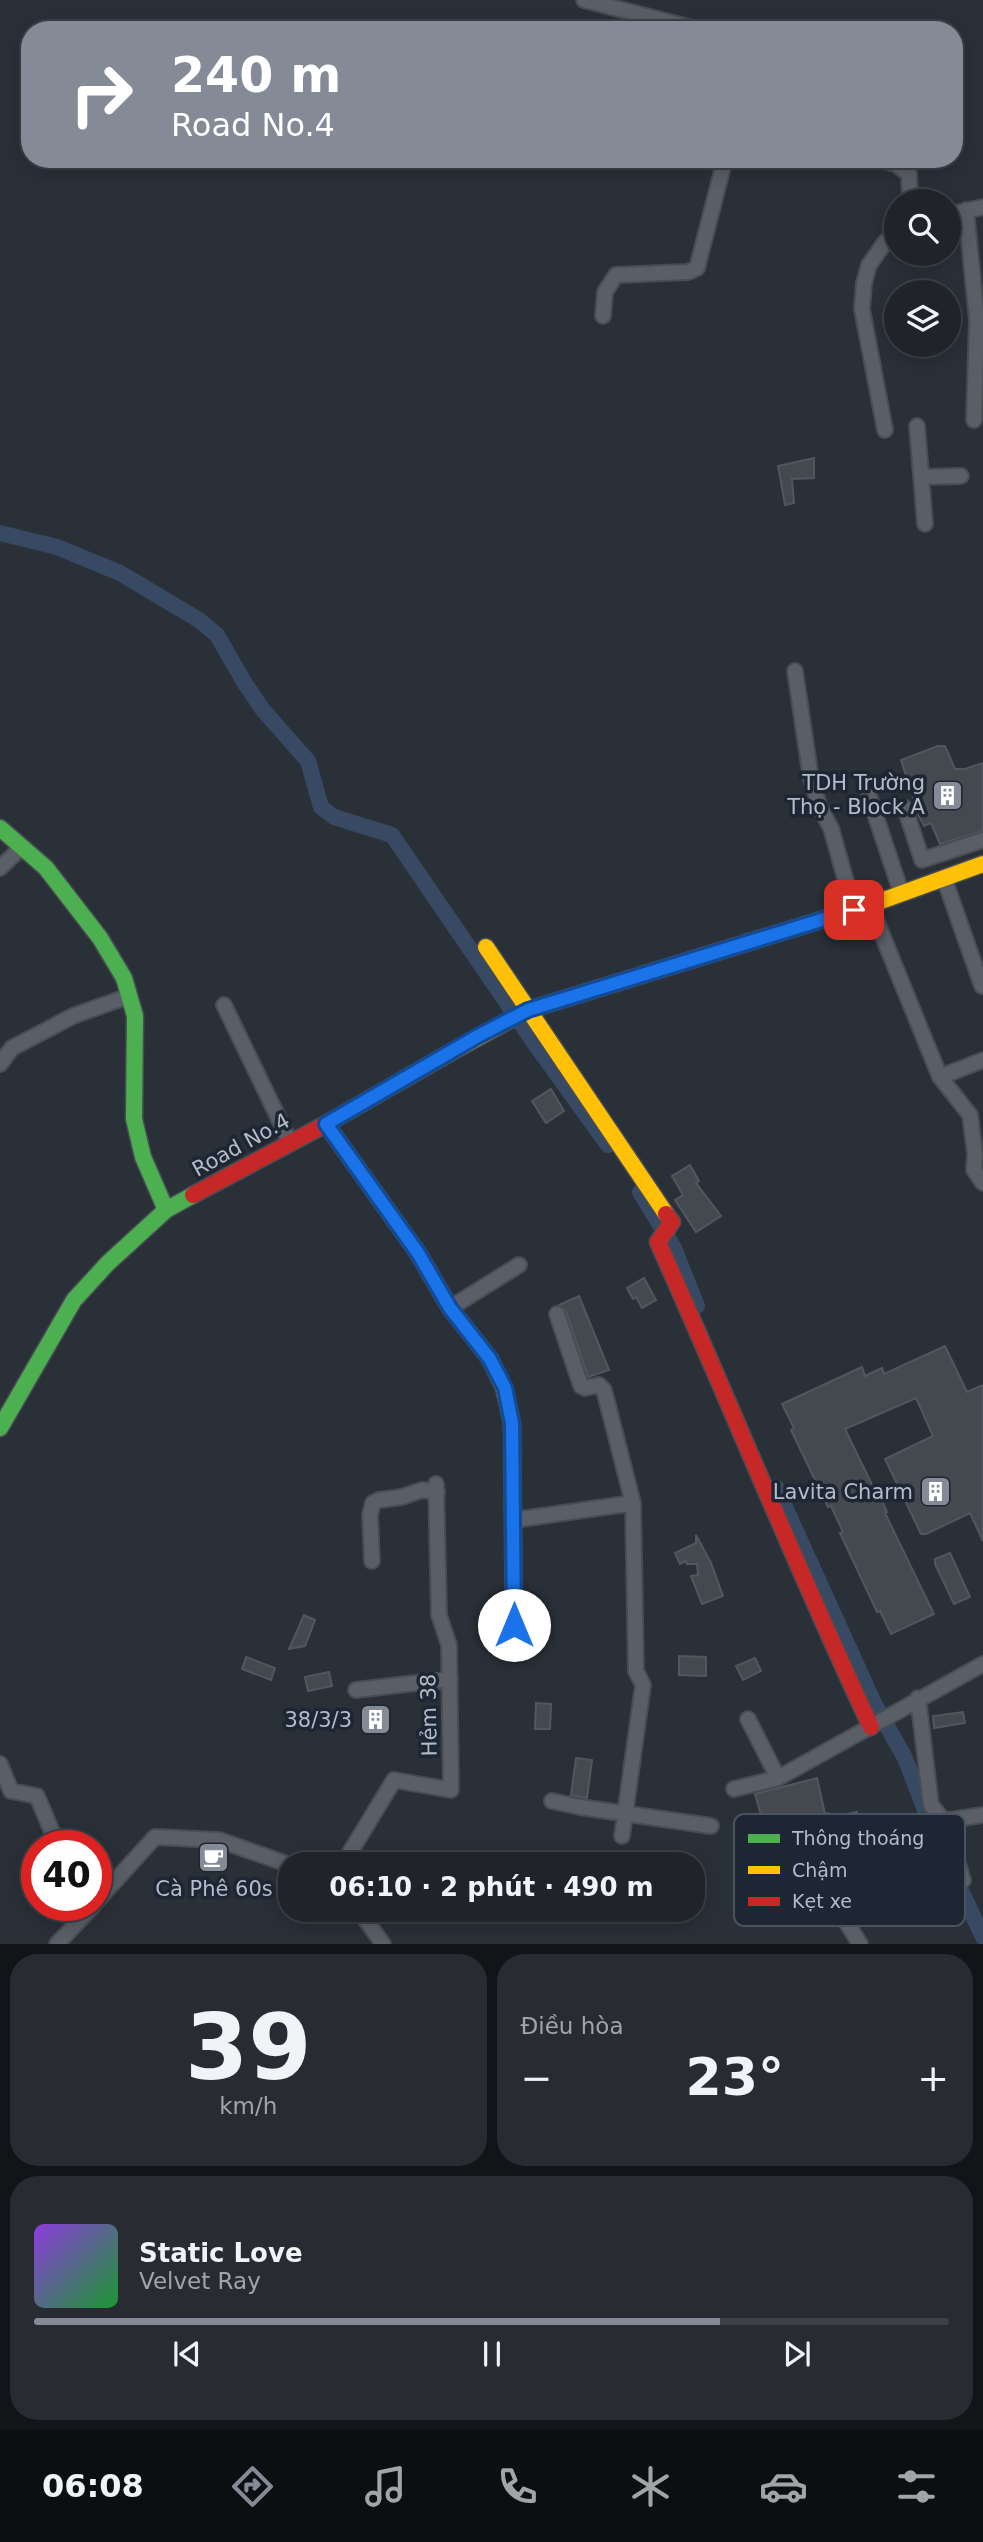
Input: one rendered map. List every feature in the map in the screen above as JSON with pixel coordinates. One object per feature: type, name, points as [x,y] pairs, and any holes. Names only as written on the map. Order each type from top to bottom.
[{"type":"street","points":[[584,0],[664,21]]},
{"type":"street","points":[[603,316],[605,292],[616,275],[688,272],[697,268],[723,168]]},
{"type":"street","points":[[901,168],[909,174],[910,189]]},
{"type":"street","points":[[961,211],[983,206]]},
{"type":"street","points":[[966,210],[976,320],[974,420]]},
{"type":"street","points":[[884,245],[865,275],[862,309],[885,430]]},
{"type":"street","points":[[917,426],[925,524]]},
{"type":"street","points":[[923,477],[961,476]]},
{"type":"street","points":[[795,671],[811,779],[820,808],[831,828],[854,910]]},
{"type":"street","points":[[869,796],[901,892]]},
{"type":"street","points":[[905,808],[922,860],[983,840]]},
{"type":"street","points":[[0,828],[46,868],[100,938],[124,978],[135,1016],[134,1119],[142,1157],[166,1210]]},
{"type":"street","points":[[0,868],[22,847]]},
{"type":"street","name":"Road No.4","points":[[2,1420],[74,1300],[108,1263],[166,1210],[528,1010],[870,905],[983,864]]},
{"type":"street","points":[[944,878],[982,986]]},
{"type":"street","points":[[870,905],[940,1077],[970,1115],[975,1153],[974,1170],[983,1183]]},
{"type":"street","points":[[486,947],[672,1222],[658,1242],[729,1402],[810,1596],[871,1727]]},
{"type":"street","points":[[0,1064],[12,1048],[60,1022],[129,996]]},
{"type":"street","points":[[224,1005],[290,1142]]},
{"type":"street","points":[[940,1077],[983,1060]]},
{"type":"street","points":[[326,1124],[418,1253],[450,1308],[490,1359],[505,1388],[512,1423],[514,1625]]},
{"type":"street","points":[[450,1308],[519,1265]]},
{"type":"street","points":[[557,1314],[581,1386],[585,1388],[599,1385],[604,1390],[633,1503],[636,1671],[642,1685],[622,1836]]},
{"type":"street","name":"Hẻm 38","points":[[350,1852],[394,1780],[452,1790],[449,1645],[439,1615],[437,1488],[373,1503],[370,1516],[372,1561]]},
{"type":"street","points":[[514,1520],[633,1503]]},
{"type":"street","points":[[734,1789],[778,1778],[983,1664]]},
{"type":"street","points":[[356,1690],[450,1679]]},
{"type":"street","points":[[918,1698],[931,1805],[938,1814]]},
{"type":"street","points":[[748,1719],[778,1778]]},
{"type":"street","points":[[0,1764],[11,1791],[37,1796],[51,1830]]},
{"type":"street","points":[[552,1801],[711,1826]]},
{"type":"street","points":[[965,1818],[983,1815]]},
{"type":"street","points":[[112,1883],[155,1837],[219,1840],[278,1861]]},
{"type":"street","points":[[57,1944],[77,1921]]},
{"type":"street","points":[[367,1922],[383,1944]]},
{"type":"street","points":[[849,1926],[860,1944]]},
{"type":"building","points":[[814,458],[814,478],[792,479],[794,503],[785,505],[778,466]]},
{"type":"building","name":"TDH Trường Thọ - Block A","points":[[938,746],[945,746],[955,769],[983,763],[983,831],[940,844],[931,823],[924,826],[919,816],[901,760]]},
{"type":"building","points":[[551,1089],[564,1111],[546,1123],[532,1101]]},
{"type":"building","points":[[690,1165],[699,1181],[696,1183],[721,1216],[696,1232],[675,1200],[683,1195],[672,1176]]},
{"type":"building","points":[[644,1278],[656,1300],[642,1308],[627,1288]]},
{"type":"building","points":[[579,1296],[609,1370],[588,1377],[566,1311],[559,1305]]},
{"type":"building","name":"Lavita Charm","points":[[945,1346],[967,1392],[983,1385],[983,1541],[970,1513],[921,1534],[885,1459],[933,1436],[916,1398],[845,1429],[878,1497],[880,1496],[887,1512],[885,1513],[934,1614],[891,1634],[880,1611],[877,1612],[840,1533],[843,1532],[831,1506],[828,1507],[791,1430],[794,1428],[782,1404],[862,1367],[865,1376],[882,1368],[884,1374]]},
{"type":"building","points":[[696,1535],[711,1563],[723,1596],[702,1604],[691,1576],[698,1575],[697,1564],[687,1564],[686,1561],[680,1564],[675,1553],[696,1543]]},
{"type":"building","points":[[950,1553],[970,1597],[954,1604],[935,1564],[935,1559]]},
{"type":"building","points":[[304,1615],[315,1620],[305,1646],[289,1649]]},
{"type":"building","points":[[679,1656],[706,1657],[706,1676],[679,1675]]},
{"type":"building","points":[[246,1657],[275,1668],[271,1680],[242,1669]]},
{"type":"building","points":[[755,1658],[761,1671],[743,1680],[736,1666]]},
{"type":"building","points":[[329,1672],[332,1686],[308,1691],[305,1677]]},
{"type":"building","points":[[536,1703],[551,1704],[550,1729],[535,1729]]},
{"type":"building","points":[[963,1712],[965,1723],[934,1728],[933,1716]]},
{"type":"building","points":[[576,1758],[592,1760],[587,1798],[571,1795]]},
{"type":"building","points":[[817,1778],[825,1814],[761,1814],[755,1794]]},
{"type":"waterway","points":[[0,533],[57,547],[120,573],[199,620],[217,635],[263,710],[308,761],[321,807],[334,817],[392,835],[535,1044],[608,1145]]},
{"type":"waterway","points":[[640,1192],[674,1248],[697,1306]]},
{"type":"waterway","points":[[776,1487],[874,1703],[905,1758],[927,1814]]},
{"type":"waterway","points":[[965,1899],[983,1937]]},
{"type":"traffic: fast","points":[[0,828],[46,868],[100,938],[124,978],[135,1016],[134,1119],[143,1157],[166,1210]]},
{"type":"traffic: fast","points":[[0,1428],[74,1300],[108,1263],[166,1210],[193,1195]]},
{"type":"traffic: slow","points":[[448,1054],[528,1010],[870,905],[983,864]]},
{"type":"traffic: slow","points":[[486,947],[666,1214]]},
{"type":"traffic: slow","points":[[326,1124],[418,1253],[450,1308],[490,1359],[504,1388],[512,1423],[514,1624]]},
{"type":"traffic: jam","points":[[193,1195],[326,1124],[448,1054]]},
{"type":"traffic: jam","points":[[666,1214],[672,1222],[658,1242],[871,1727]]},
{"type":"place","name":"TDH Trường Thọ - Block A","points":[[948,795]]},
{"type":"place","name":"Lavita Charm","points":[[936,1492]]},
{"type":"place","name":"38/3/3","points":[[375,1720]]},
{"type":"place","name":"Cà Phê 60s","points":[[214,1857]]},
{"type":"route","points":[[514,1625],[512,1423],[505,1388],[490,1359],[450,1308],[418,1253],[326,1124],[528,1010],[854,910]]}]
